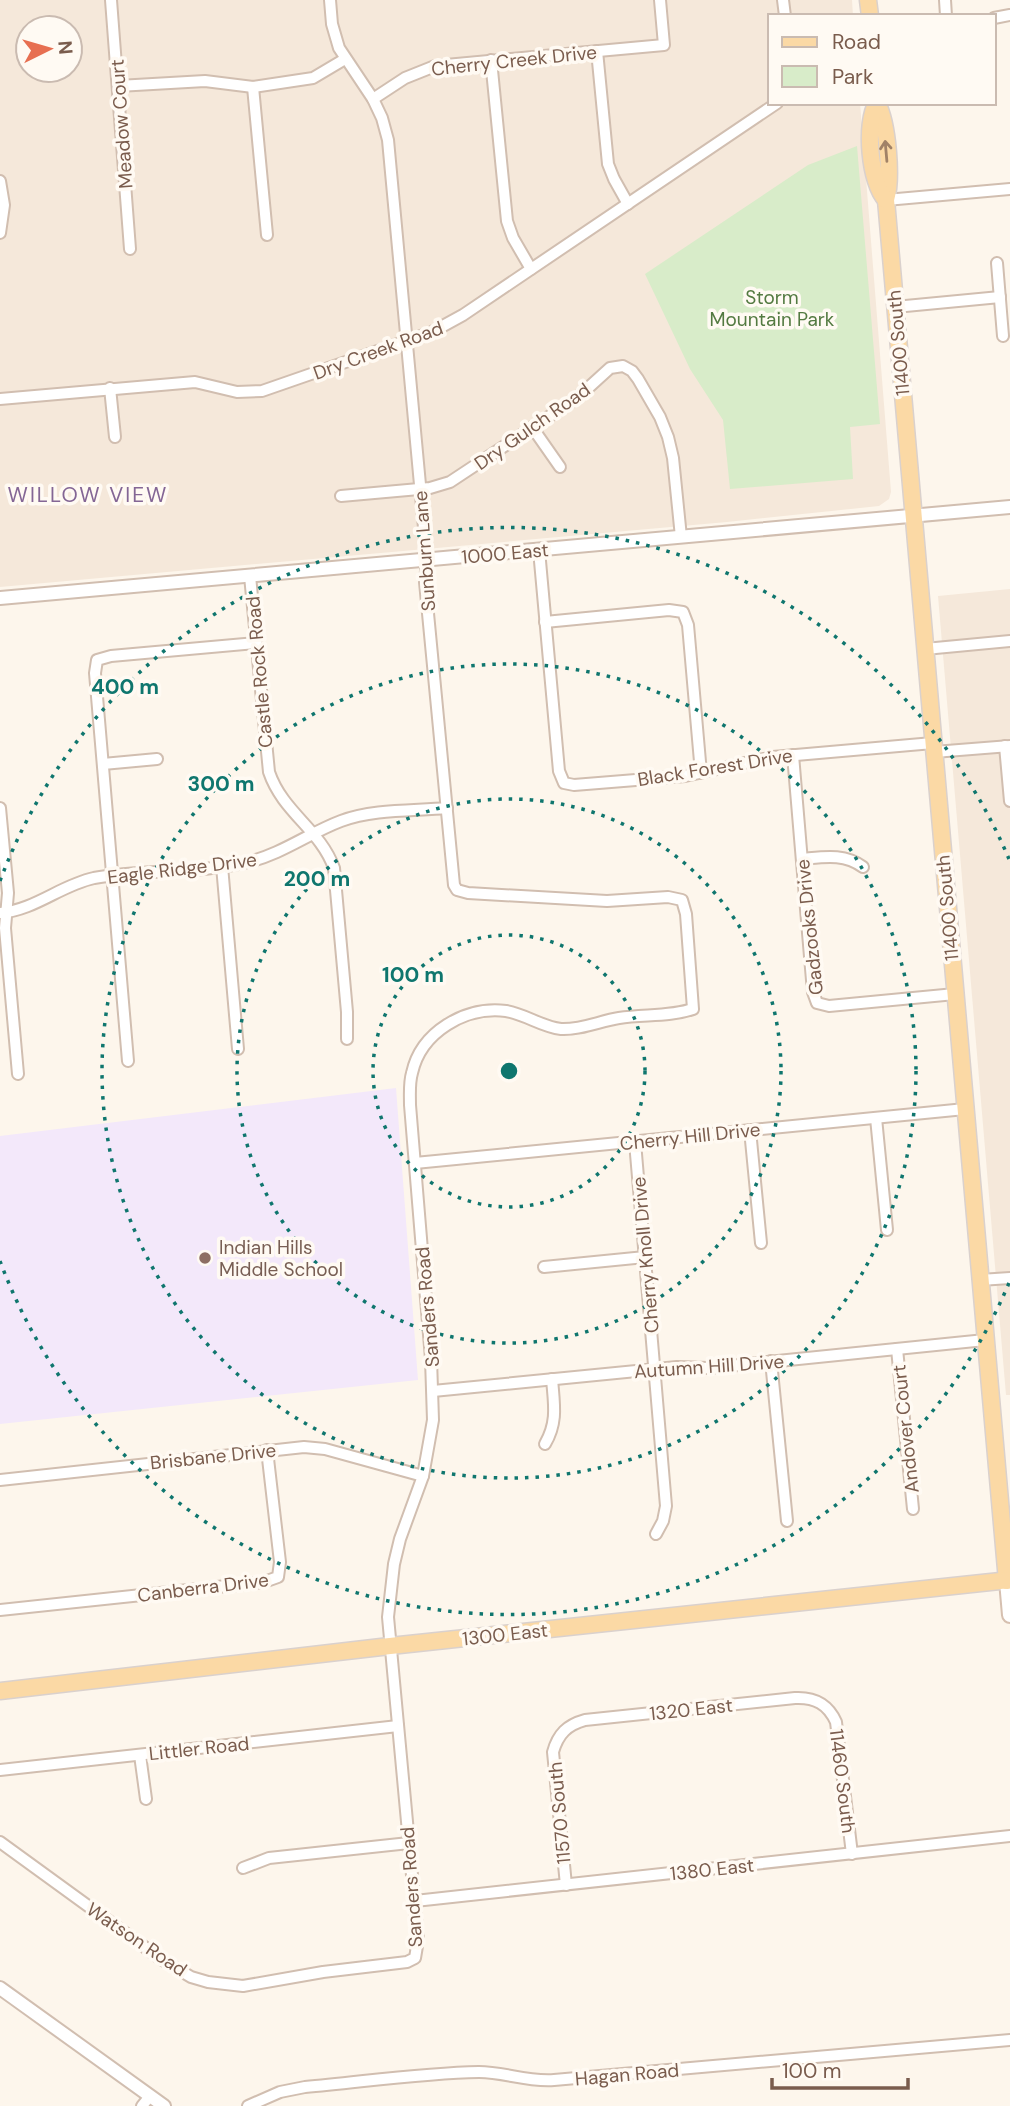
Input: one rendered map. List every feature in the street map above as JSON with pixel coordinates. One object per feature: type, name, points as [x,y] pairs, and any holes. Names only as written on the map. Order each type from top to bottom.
[{"type":"main road","name":"11400 South","points":[[876,105],[870,124],[874,179],[878,191],[886,200],[1010,1615]]},
{"type":"main road","name":"1300 East","points":[[0,1691],[390,1646],[1008,1581]]},
{"type":"street","name":"Meadow Court","points":[[111,0],[130,249]]},
{"type":"street","name":"Sunburn Lane","points":[[330,0],[335,36],[345,59],[373,99],[388,140],[427,560],[425,582],[453,879],[457,890],[462,893],[607,901],[668,897],[682,900]]},
{"type":"street","name":"Cherry Creek Drive","points":[[373,99],[420,71],[435,66],[664,45],[660,0]]},
{"type":"street","points":[[597,51],[608,164],[628,204]]},
{"type":"street","points":[[118,86],[205,81],[253,87],[313,78],[345,59]]},
{"type":"street","points":[[491,60],[507,221],[513,238],[531,269]]},
{"type":"street","points":[[253,87],[267,235]]},
{"type":"street","name":"Dry Creek Road","points":[[0,399],[195,382],[237,393],[262,391],[407,341],[448,324],[774,105]]},
{"type":"street","points":[[0,181],[4,205],[0,233]]},
{"type":"street","points":[[886,200],[1010,189]]},
{"type":"street","points":[[997,263],[1003,336]]},
{"type":"street","points":[[895,307],[1000,297]]},
{"type":"street","name":"Dry Gulch Road","points":[[341,496],[437,487],[450,482],[577,398],[610,368],[623,366],[632,371],[660,417],[668,437],[675,468],[681,537]]},
{"type":"street","points":[[110,388],[115,437]]},
{"type":"street","points":[[532,427],[559,467]]},
{"type":"street","name":"1000 East","points":[[0,598],[1010,507]]},
{"type":"street","name":"Black Forest Drive","points":[[539,550],[559,771],[564,783],[575,785],[701,773],[755,759],[793,755],[933,747],[1007,746]]},
{"type":"street","name":"Castle Rock Road","points":[[250,576],[268,772],[283,801],[325,847],[334,868],[347,1039]]},
{"type":"street","points":[[545,622],[670,610],[683,612],[688,625],[701,773]]},
{"type":"street","points":[[925,649],[1010,641]]},
{"type":"street","points":[[128,1061],[95,673],[97,660],[104,657],[256,643]]},
{"type":"street","points":[[1007,746],[1010,802]]},
{"type":"street","name":"Gadzooks Drive","points":[[793,755],[813,992],[817,1003],[829,1006],[955,994]]},
{"type":"street","points":[[103,764],[157,759]]},
{"type":"street","points":[[0,808],[8,893],[3,913],[18,1074]]},
{"type":"street","name":"Eagle Ridge Drive","points":[[3,913],[27,908],[78,883],[222,866],[265,858],[340,822],[368,815],[447,808]]},
{"type":"street","points":[[802,859],[839,856],[852,859],[863,867]]},
{"type":"street","points":[[222,866],[238,1049]]},
{"type":"street","name":"Sanders Road","points":[[415,1958],[418,1947],[415,1901],[388,1618],[394,1564],[400,1539],[424,1476],[430,1448],[433,1391],[410,1105],[412,1073],[418,1055],[441,1028],[457,1019],[490,1011],[506,1011],[549,1027],[572,1029],[615,1019],[693,1009],[686,914],[682,900]]},
{"type":"street","name":"Cherry Hill Drive","points":[[415,1163],[965,1109]]},
{"type":"street","points":[[876,1118],[887,1230]]},
{"type":"street","points":[[750,1130],[761,1243]]},
{"type":"street","name":"Cherry Knoll Drive","points":[[635,1142],[666,1506],[663,1521],[656,1534]]},
{"type":"street","points":[[544,1267],[645,1257]]},
{"type":"street","points":[[980,1280],[1010,1278]]},
{"type":"street","name":"Autumn Hill Drive","points":[[433,1391],[655,1369],[709,1368],[985,1340]]},
{"type":"street","name":"Andover Court","points":[[897,1349],[913,1508]]},
{"type":"street","points":[[771,1361],[787,1521]]},
{"type":"street","points":[[545,1444],[556,1416],[552,1379]]},
{"type":"street","name":"Brisbane Drive","points":[[0,1480],[304,1447],[325,1449],[424,1476]]},
{"type":"street","name":"Canberra Drive","points":[[0,1610],[264,1582],[278,1577],[280,1562],[267,1450]]},
{"type":"street","name":"1320 East","points":[[556,1741],[568,1727],[585,1720],[795,1698],[815,1699],[829,1710]]},
{"type":"street","name":"11460 South","points":[[829,1710],[838,1729],[852,1854]]},
{"type":"street","name":"Littler Road","points":[[0,1770],[398,1726]]},
{"type":"street","name":"11570 South","points":[[556,1741],[552,1765],[566,1885]]},
{"type":"street","points":[[140,1755],[146,1799]]},
{"type":"street","name":"1380 East","points":[[415,1901],[1010,1836]]},
{"type":"street","name":"Watson Road","points":[[0,1842],[161,1959],[191,1977],[208,1982],[243,1986],[261,1984],[323,1972],[401,1963],[415,1958]]},
{"type":"street","points":[[243,1868],[269,1858],[409,1843]]},
{"type":"street","points":[[0,1988],[146,2101],[164,2106]]},
{"type":"street","name":"Hagan Road","points":[[248,2106],[280,2092],[305,2087],[464,2073],[491,2073],[526,2080],[554,2080],[1010,2040]]},
{"type":"shaded area","points":[[0,0],[852,0],[853,14],[768,14],[768,105],[860,105],[891,492],[889,499],[879,506],[0,587]]},
{"type":"shaded area","points":[[1010,589],[1010,1395],[1006,1395],[938,596]]},
{"type":"shaded area","name":"Indian Hills Middle School","points":[[396,1088],[418,1380],[0,1424],[0,1136]]},
{"type":"green space","name":"Storm Mountain Park","points":[[857,146],[880,424],[850,427],[853,479],[730,489],[723,420],[690,369],[645,274],[808,165]]},
{"type":"place","name":"Indian Hills Middle School","points":[[205,1258]]},
{"type":"district","name":"WILLOW VIEW","points":[[88,495]]}]
